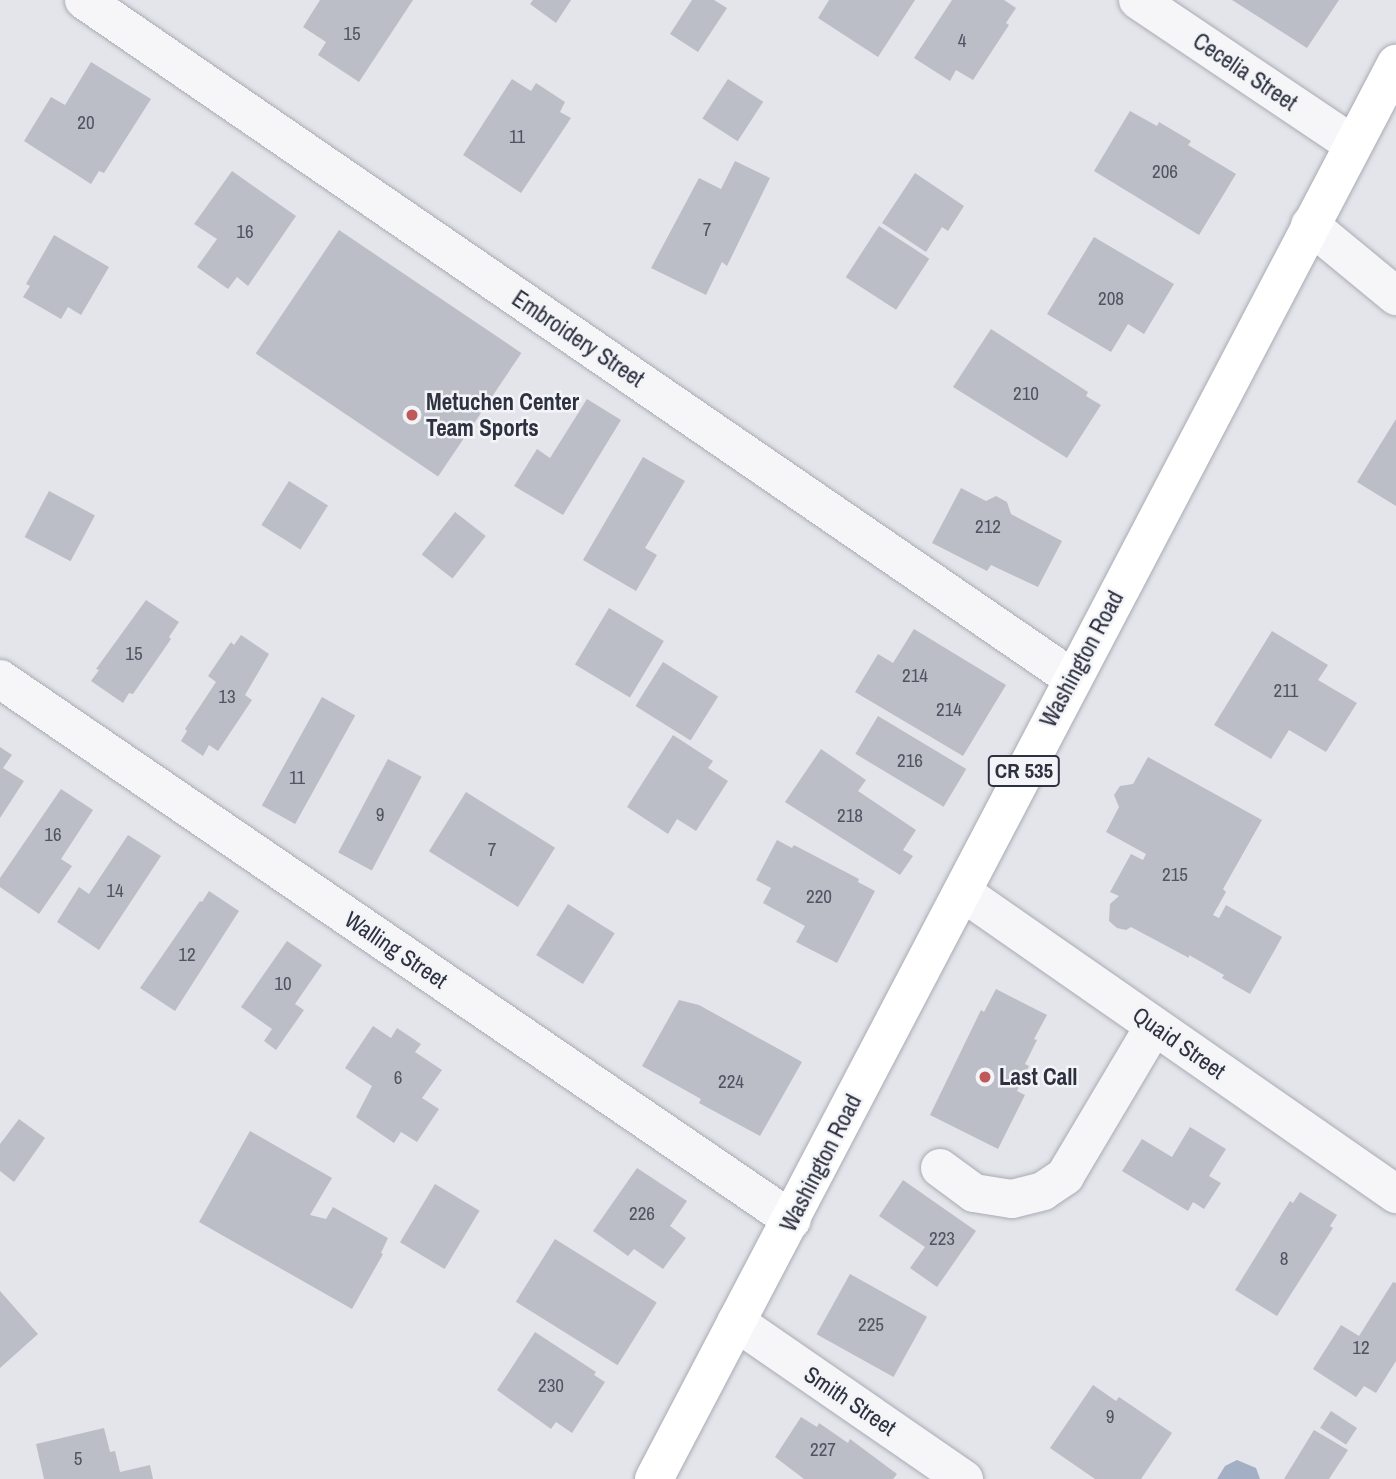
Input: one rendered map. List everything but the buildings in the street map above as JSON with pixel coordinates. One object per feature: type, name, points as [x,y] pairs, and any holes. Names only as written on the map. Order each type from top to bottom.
[{"type":"main road","name":"Washington Road","points":[[654,1479],[1396,64]]},
{"type":"street","name":"Embroidery Street","points":[[84,0],[1072,678]]},
{"type":"street","name":"Cecelia Street","points":[[1138,0],[1352,144]]},
{"type":"street","points":[[1310,225],[1396,296]]},
{"type":"street","name":"Walling Street","points":[[0,679],[792,1220]]},
{"type":"street","name":"Quaid Street","points":[[961,892],[1396,1194]]},
{"type":"street","points":[[940,1168],[974,1193],[1012,1199],[1043,1191],[1065,1175],[1154,1026]]},
{"type":"street","name":"Smith Street","points":[[736,1322],[964,1479]]},
{"type":"water","points":[[1237,1460],[1256,1468],[1260,1479],[1217,1479],[1225,1466]]},
{"type":"place","name":"Metuchen Center Team Sports","points":[[412,415]]},
{"type":"place","name":"Last Call","points":[[985,1077]]}]
